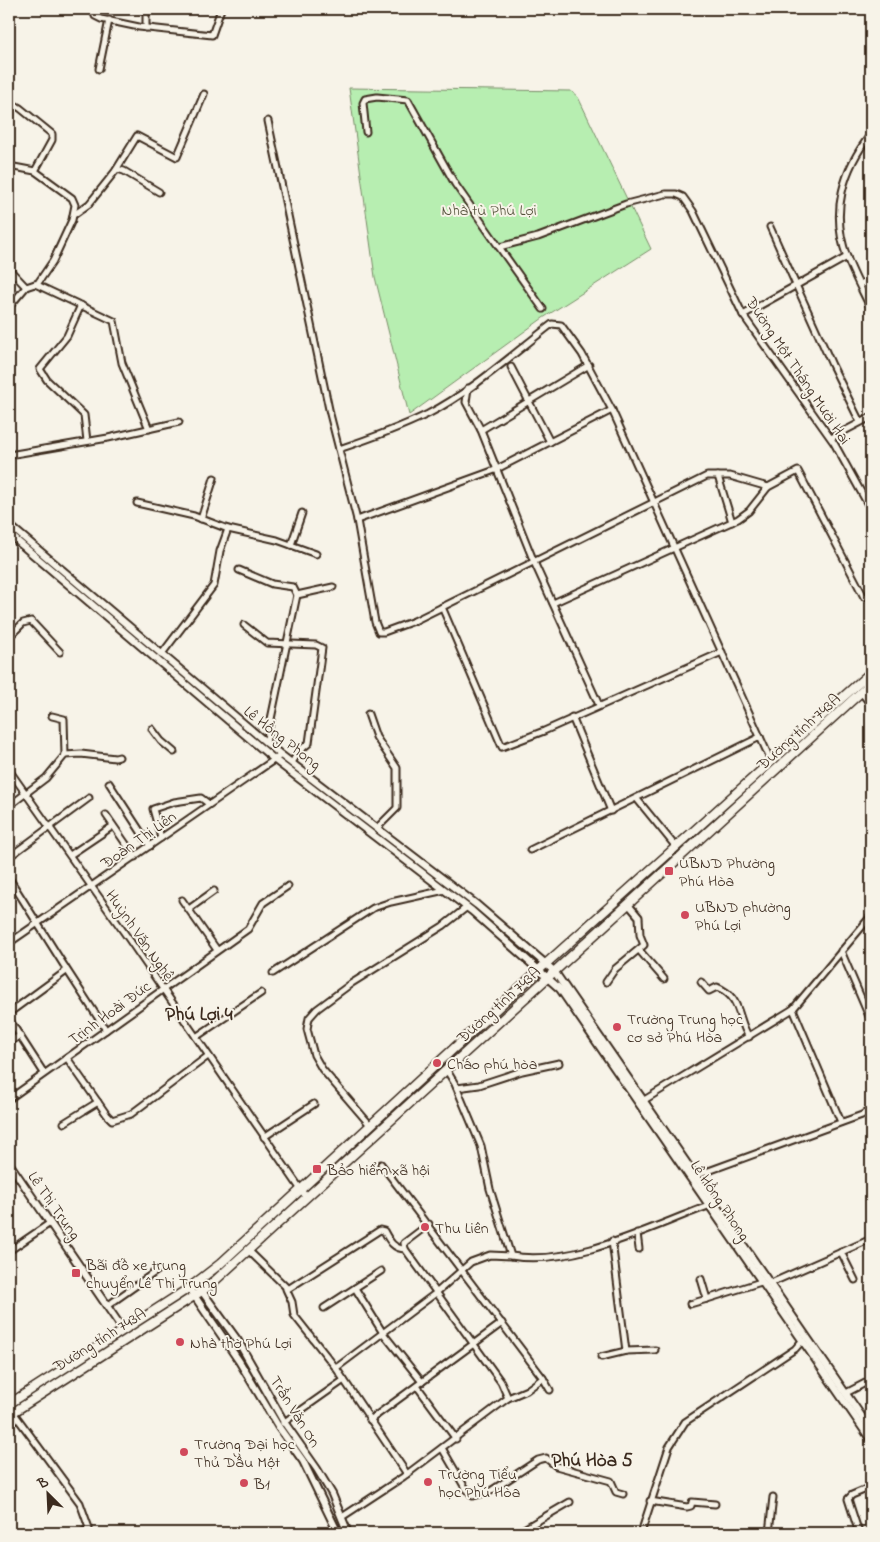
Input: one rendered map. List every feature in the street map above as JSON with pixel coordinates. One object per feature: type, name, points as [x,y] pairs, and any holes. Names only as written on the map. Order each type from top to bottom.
[{"type":"main road","name":"Đường tỉnh 743A","points":[[9,1404],[202,1291],[777,769],[858,689],[871,672]]},
{"type":"main road","name":"Đường tỉnh 743A","points":[[11,1414],[126,1334],[220,1264],[771,761],[858,689],[871,683]]},
{"type":"main road","points":[[771,761],[777,769]]},
{"type":"main road","points":[[710,816],[716,824]]},
{"type":"main road","points":[[648,872],[655,880]]},
{"type":"street","points":[[93,9],[95,16],[109,20],[146,28],[212,35],[221,9]]},
{"type":"street","points":[[146,9],[146,28]]},
{"type":"street","points":[[99,69],[109,20]]},
{"type":"street","points":[[9,307],[26,288],[35,284],[53,261],[75,214],[89,204],[103,189],[137,136],[177,157],[204,94]]},
{"type":"street","points":[[366,132],[363,103],[365,99],[370,97],[407,99],[455,184],[543,309]]},
{"type":"street","points":[[9,102],[20,108],[52,134],[52,140],[35,171]]},
{"type":"street","points":[[268,121],[339,450],[357,520],[378,631],[384,632],[442,607],[707,476],[743,479],[768,488]]},
{"type":"street","points":[[871,134],[850,166],[840,199],[842,239],[847,257],[871,309]]},
{"type":"street","points":[[9,166],[35,171],[72,198],[75,214]]},
{"type":"street","points":[[116,170],[124,171],[159,192]]},
{"type":"street","name":"Đường Một Tháng Mười Hai","points":[[499,247],[538,237],[626,204],[665,194],[676,194],[687,201],[743,315],[830,438],[871,510]]},
{"type":"street","points":[[770,227],[796,287],[860,422]]},
{"type":"street","points":[[743,315],[847,257]]},
{"type":"street","points":[[9,269],[26,288]]},
{"type":"street","points":[[860,284],[871,279]]},
{"type":"street","points":[[35,284],[59,297],[114,321],[122,363],[149,429]]},
{"type":"street","points":[[81,305],[67,336],[40,369],[47,380],[84,415],[87,441]]},
{"type":"street","points":[[339,450],[390,431],[429,413],[556,323],[564,328],[589,365],[612,410],[771,761]]},
{"type":"street","points":[[481,430],[589,365]]},
{"type":"street","points":[[511,367],[550,442]]},
{"type":"street","points":[[468,387],[466,402],[481,430],[495,470],[534,562],[599,705]]},
{"type":"street","points":[[357,520],[495,470],[612,410]]},
{"type":"street","points":[[830,438],[871,418]]},
{"type":"street","points":[[9,455],[179,422]]},
{"type":"street","points":[[552,603],[732,522],[750,511],[768,488],[798,471],[864,596]]},
{"type":"street","points":[[718,476],[732,522]]},
{"type":"street","points":[[201,519],[214,478]]},
{"type":"street","points":[[137,503],[201,519],[316,554]]},
{"type":"street","points":[[291,545],[302,513]]},
{"type":"street","name":"Lê Hồng Phong","points":[[9,525],[281,755],[477,906],[547,964],[551,974],[640,1102],[771,1283],[870,1426]]},
{"type":"street","points":[[161,655],[214,585],[220,551],[228,528]]},
{"type":"street","name":"Lê Hồng Phong","points":[[9,534],[274,760],[446,890],[540,970],[551,974]]},
{"type":"street","points":[[239,570],[272,584],[292,587],[297,595],[288,645],[266,742]]},
{"type":"street","points":[[297,595],[333,587]]},
{"type":"street","points":[[442,607],[502,747],[544,731],[722,652]]},
{"type":"street","points":[[9,637],[23,623],[31,621],[60,652]]},
{"type":"street","points":[[244,625],[267,643],[316,645],[322,648],[309,743],[298,752],[292,763]]},
{"type":"street","points":[[858,689],[871,705]]},
{"type":"street","points":[[368,714],[376,737],[397,768],[397,808],[377,828]]},
{"type":"street","points":[[52,716],[64,719],[66,756]]},
{"type":"street","points":[[572,717],[611,812]]},
{"type":"street","points":[[152,729],[161,741],[174,752]]},
{"type":"street","points":[[530,850],[611,812],[760,737]]},
{"type":"street","points":[[9,806],[46,778],[66,756],[81,754],[119,757]]},
{"type":"street","name":"Đoàn Thị Liên","points":[[9,943],[281,755]]},
{"type":"street","name":"Huỳnh Văn Nghệ","points":[[9,770],[92,886],[306,1197]]},
{"type":"street","points":[[109,784],[150,846]]},
{"type":"street","points":[[9,857],[89,798]]},
{"type":"street","points":[[161,838],[153,814],[153,808],[201,798],[209,804]]},
{"type":"street","points":[[637,799],[676,847]]},
{"type":"street","points":[[106,815],[135,857]]},
{"type":"street","points":[[70,855],[113,826]]},
{"type":"street","points":[[9,878],[106,1030]]},
{"type":"street","name":"Trịnh Hoài Đức","points":[[9,1099],[217,950],[248,930],[263,903],[288,886]]},
{"type":"street","points":[[273,973],[373,908],[391,902],[446,890]]},
{"type":"street","points":[[189,909],[214,891]]},
{"type":"street","points":[[182,900],[217,950]]},
{"type":"street","points":[[606,982],[614,969],[639,950],[645,942],[640,936],[639,917],[628,904]]},
{"type":"street","points":[[370,1126],[322,1069],[314,1055],[307,1029],[309,1018],[352,983],[427,936],[467,907]]},
{"type":"street","points":[[640,1102],[793,1009],[871,916]]},
{"type":"street","points":[[639,950],[664,979]]},
{"type":"street","points":[[841,951],[871,1021]]},
{"type":"street","points":[[9,1013],[62,976],[65,972],[65,966]]},
{"type":"street","points":[[701,982],[709,991],[717,987],[729,995],[740,1009],[744,1029],[749,1037]]},
{"type":"street","points":[[196,1037],[261,992]]},
{"type":"street","points":[[793,1009],[840,1122]]},
{"type":"street","points":[[9,1019],[44,1074]]},
{"type":"street","points":[[9,1043],[20,1035]]},
{"type":"street","points":[[67,1058],[112,1120],[124,1118],[131,1114],[208,1056]]},
{"type":"street","points":[[457,1088],[479,1085],[522,1071],[560,1063]]},
{"type":"street","points":[[446,1069],[457,1088],[481,1146],[488,1181],[510,1256]]},
{"type":"street","points":[[64,1123],[98,1102]]},
{"type":"street","points":[[264,1137],[314,1104]]},
{"type":"street","points":[[692,1176],[862,1115],[871,1109]]},
{"type":"street","name":"Lê Thị Trung","points":[[9,1163],[126,1334]]},
{"type":"street","points":[[381,1164],[429,1224],[550,1390]]},
{"type":"street","name":"Lê Hồng Phong","points":[[692,1176],[708,1206],[871,1440]]},
{"type":"street","points":[[336,1368],[436,1293],[471,1262],[484,1257],[502,1254],[532,1258],[574,1253],[708,1206]]},
{"type":"street","points":[[9,1251],[50,1223]]},
{"type":"street","points":[[404,1249],[404,1243],[429,1224]]},
{"type":"street","points":[[286,1289],[294,1287],[380,1230],[384,1231],[395,1246],[404,1249],[505,1389],[508,1398]]},
{"type":"street","points":[[637,1232],[639,1249]]},
{"type":"street","points":[[771,1283],[871,1239]]},
{"type":"street","points":[[612,1241],[626,1351]]},
{"type":"street","points":[[248,1250],[286,1289],[292,1302],[294,1314],[336,1368],[407,1474]]},
{"type":"street","points":[[841,1252],[855,1280]]},
{"type":"street","points":[[107,1306],[158,1270]]},
{"type":"street","points":[[324,1308],[382,1271]]},
{"type":"street","points":[[701,1279],[707,1298]]},
{"type":"street","points":[[690,1304],[761,1282]]},
{"type":"street","name":"Trần Văn Ơn","points":[[196,1283],[238,1341],[284,1422],[321,1475],[348,1533]]},
{"type":"street","name":"Trần Văn Ơn","points":[[189,1288],[239,1361],[313,1480],[338,1533]]},
{"type":"street","points":[[355,1288],[383,1333],[456,1438]]},
{"type":"street","points":[[370,1420],[502,1323]]},
{"type":"street","points":[[640,1533],[669,1447],[685,1422],[795,1350],[802,1341]]},
{"type":"street","points":[[601,1357],[626,1351],[633,1353],[655,1350]]},
{"type":"street","points":[[342,1517],[407,1474],[508,1398],[527,1390],[543,1378]]},
{"type":"street","points":[[278,1426],[344,1380]]},
{"type":"street","points":[[846,1393],[871,1380]]},
{"type":"street","points":[[11,1414],[80,1503],[90,1528],[82,1533]]},
{"type":"street","points":[[442,1448],[464,1486],[473,1496],[489,1492],[538,1460],[546,1458],[556,1466],[611,1481],[616,1492],[623,1494]]},
{"type":"street","points":[[859,1533],[848,1499],[852,1494],[871,1487]]},
{"type":"street","points":[[769,1533],[773,1497]]},
{"type":"street","points":[[650,1501],[687,1507],[691,1506],[692,1502],[715,1504]]},
{"type":"street","points":[[517,1533],[570,1502]]},
{"type":"green space","name":"Nhà tù Phú Lợi","points":[[349,88],[571,91],[578,97],[651,249],[543,318],[409,415],[375,277]]},
{"type":"place","name":"UBND Phường Phú Hòa","points":[[669,871]]},
{"type":"place","name":"UBND phường Phú Lợi","points":[[685,915]]},
{"type":"place","name":"Trường Trung học cơ sở Phú Hòa","points":[[617,1027]]},
{"type":"place","name":"Cháo phú hòa","points":[[437,1063]]},
{"type":"place","name":"Bảo hiểm xã hội","points":[[317,1169]]},
{"type":"place","name":"Thu Liên","points":[[425,1227]]},
{"type":"place","name":"Bãi đỗ xe trung chuyển Lê Thị Trung","points":[[76,1273]]},
{"type":"place","name":"Nhà thờ Phú Lợi","points":[[180,1342]]},
{"type":"place","name":"Trường Đại học Thủ Dầu Một","points":[[184,1452]]},
{"type":"place","name":"Trường Tiểu học Phú Hòa","points":[[428,1482]]},
{"type":"place","name":"B1","points":[[244,1483]]},
{"type":"district","name":"Phú Lợi 4","points":[[199,1013]]},
{"type":"district","name":"Phú Hòa 5","points":[[592,1459]]}]
